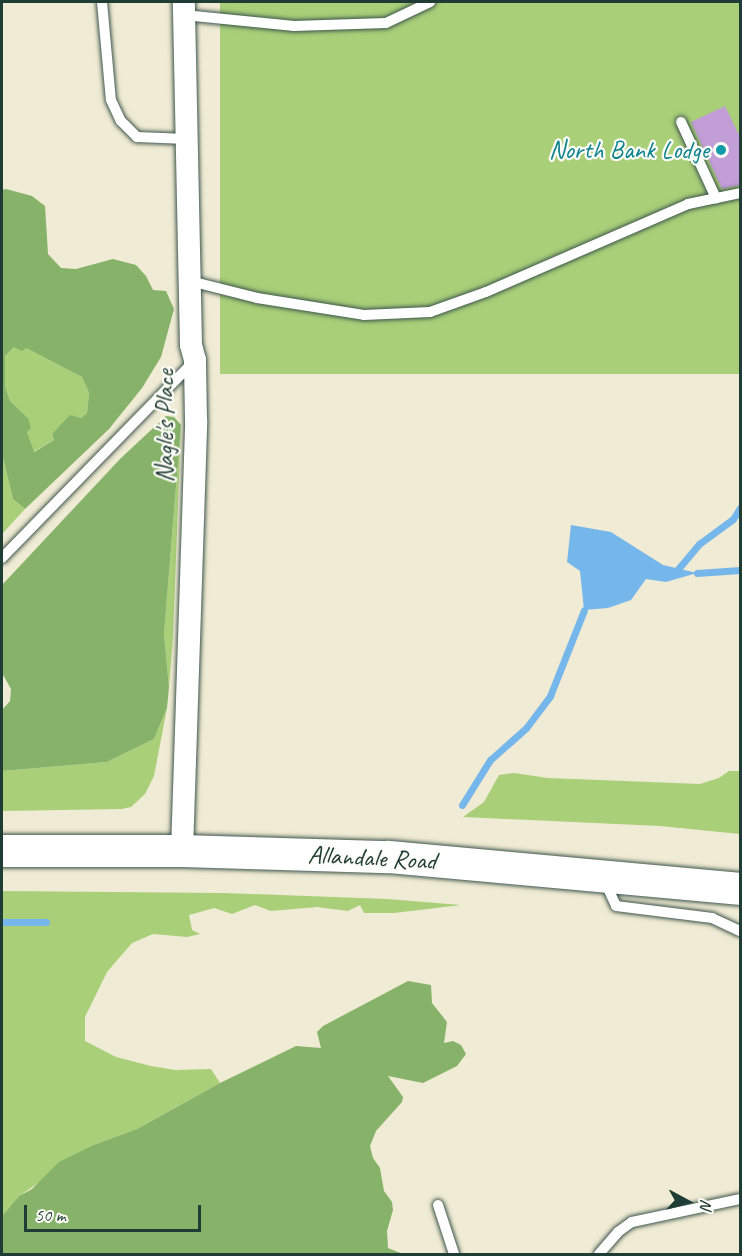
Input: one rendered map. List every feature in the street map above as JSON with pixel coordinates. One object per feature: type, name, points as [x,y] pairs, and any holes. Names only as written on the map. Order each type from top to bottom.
[{"type":"main road","name":"Allandale Road","points":[[2,851],[182,851],[389,857],[741,889]]},
{"type":"street","name":"Nagle's Place","points":[[182,851],[196,420],[195,360],[191,345],[184,8]]},
{"type":"lane","points":[[102,2],[111,100],[121,121],[137,137],[187,139]]},
{"type":"lane","points":[[184,8],[294,26],[386,23],[430,2]]},
{"type":"lane","points":[[681,122],[716,198]]},
{"type":"lane","points":[[190,281],[257,298],[364,315],[429,312],[486,292],[688,204],[741,193]]},
{"type":"lane","points":[[2,558],[195,360]]},
{"type":"lane","points":[[602,876],[616,906],[712,918],[741,931]]},
{"type":"lane","points":[[598,1254],[618,1232],[632,1222],[741,1199]]},
{"type":"lane","points":[[438,1205],[454,1254]]},
{"type":"green space","points":[[220,2],[740,2],[740,374],[220,374]]},
{"type":"green space","points":[[2,190],[32,196],[45,206],[48,254],[61,268],[76,269],[113,259],[136,265],[146,276],[153,290],[166,291],[174,309],[161,357],[142,388],[109,429],[25,509],[13,499],[2,454]],"holes":[[[14,347],[22,351],[26,348],[82,377],[89,393],[87,413],[81,418],[70,415],[52,434],[54,440],[34,452],[27,432],[31,428],[28,418],[10,401],[5,386],[5,356]]]},
{"type":"green space","points":[[14,347],[26,348],[82,377],[89,393],[87,413],[81,418],[61,425],[52,434],[54,440],[33,452],[27,432],[28,418],[10,401],[5,386],[5,356]]},
{"type":"green space","points":[[166,416],[174,417],[181,425],[164,634],[169,687],[167,708],[154,739],[107,762],[2,771],[2,710],[10,701],[11,689],[2,673],[2,585],[120,459]]},
{"type":"green space","points":[[181,425],[173,637],[169,687],[164,634]]},
{"type":"green space","points":[[2,454],[13,499],[25,509],[2,534]]},
{"type":"green space","points":[[167,708],[154,776],[145,794],[131,807],[2,811],[2,771],[107,762],[154,739]]},
{"type":"green space","points":[[729,771],[740,771],[740,834],[660,826],[463,817],[484,802],[499,775],[514,773],[548,778],[700,784],[719,778]]},
{"type":"green space","points":[[2,891],[224,893],[387,899],[461,905],[394,913],[364,913],[360,905],[348,911],[317,907],[271,911],[255,905],[232,914],[214,908],[189,915],[192,930],[200,934],[187,937],[153,934],[132,943],[107,972],[85,1017],[85,1041],[116,1057],[151,1066],[175,1070],[211,1069],[220,1083],[137,1129],[96,1144],[19,1196],[2,1216]]},
{"type":"green space","points":[[408,981],[431,985],[432,1003],[447,1022],[444,1043],[453,1041],[461,1045],[466,1054],[457,1066],[423,1083],[388,1076],[403,1097],[402,1102],[376,1131],[370,1146],[373,1158],[380,1168],[384,1191],[392,1202],[393,1210],[387,1231],[388,1248],[403,1254],[2,1254],[2,1216],[19,1196],[32,1189],[59,1162],[96,1144],[137,1129],[220,1083],[296,1046],[321,1048],[317,1032],[323,1026]]},
{"type":"water","points":[[571,525],[611,532],[663,565],[697,573],[666,582],[646,579],[631,600],[608,608],[584,610],[580,571],[567,562]]},
{"type":"building","name":"North Bank Lodge","points":[[725,106],[741,139],[741,185],[722,189],[691,122]]},
{"type":"waterway","points":[[678,569],[699,544],[733,519],[740,508]]},
{"type":"waterway","points":[[697,573],[740,570]]},
{"type":"waterway","points":[[462,805],[490,760],[526,728],[550,696],[584,610]]},
{"type":"waterway","points":[[2,922],[46,922]]},
{"type":"place","name":"North Bank Lodge","points":[[721,150]]}]
